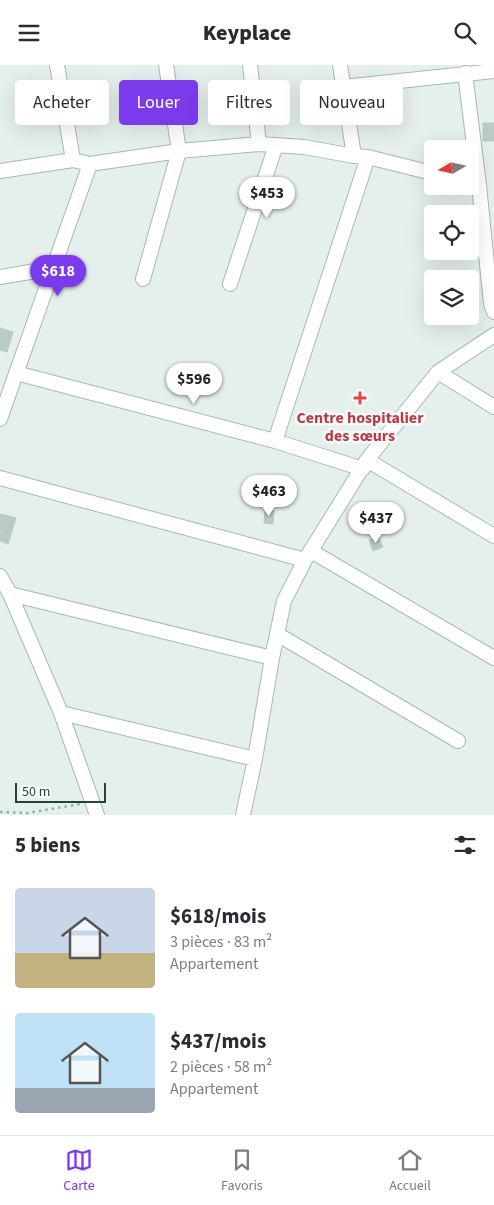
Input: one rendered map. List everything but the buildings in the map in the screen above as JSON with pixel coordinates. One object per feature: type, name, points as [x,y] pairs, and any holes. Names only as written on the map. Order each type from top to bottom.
[{"type":"street","points":[[57,65],[74,160]]},
{"type":"street","points":[[143,279],[178,151],[166,65]]},
{"type":"street","points":[[250,65],[259,144]]},
{"type":"street","points":[[340,65],[342,80]]},
{"type":"street","points":[[384,80],[443,70],[465,73],[494,71]]},
{"type":"street","points":[[465,73],[470,140]]},
{"type":"street","points":[[349,125],[354,156]]},
{"type":"street","points":[[0,171],[74,160],[90,165],[178,151],[259,144],[304,147],[368,157],[424,171]]},
{"type":"street","points":[[230,284],[276,145]]},
{"type":"street","points":[[275,441],[368,157]]},
{"type":"street","points":[[0,419],[90,165]]},
{"type":"street","points":[[475,195],[490,304],[494,312]]},
{"type":"street","points":[[0,277],[53,267]]},
{"type":"street","points":[[243,815],[284,601],[308,556],[365,464],[438,372],[494,335]]},
{"type":"street","points":[[438,372],[494,407]]},
{"type":"street","points":[[16,373],[365,464],[494,536]]},
{"type":"street","points":[[0,478],[308,556],[494,658]]},
{"type":"street","points":[[0,576],[10,594],[61,713],[96,815]]},
{"type":"street","points":[[10,594],[272,658]]},
{"type":"street","points":[[277,634],[458,741]]},
{"type":"street","points":[[61,713],[254,759]]},
{"type":"path","points":[[0,812],[28,813],[91,802]]},
{"type":"place","name":"Centre hospitalier des sœurs","points":[[360,398]]}]
